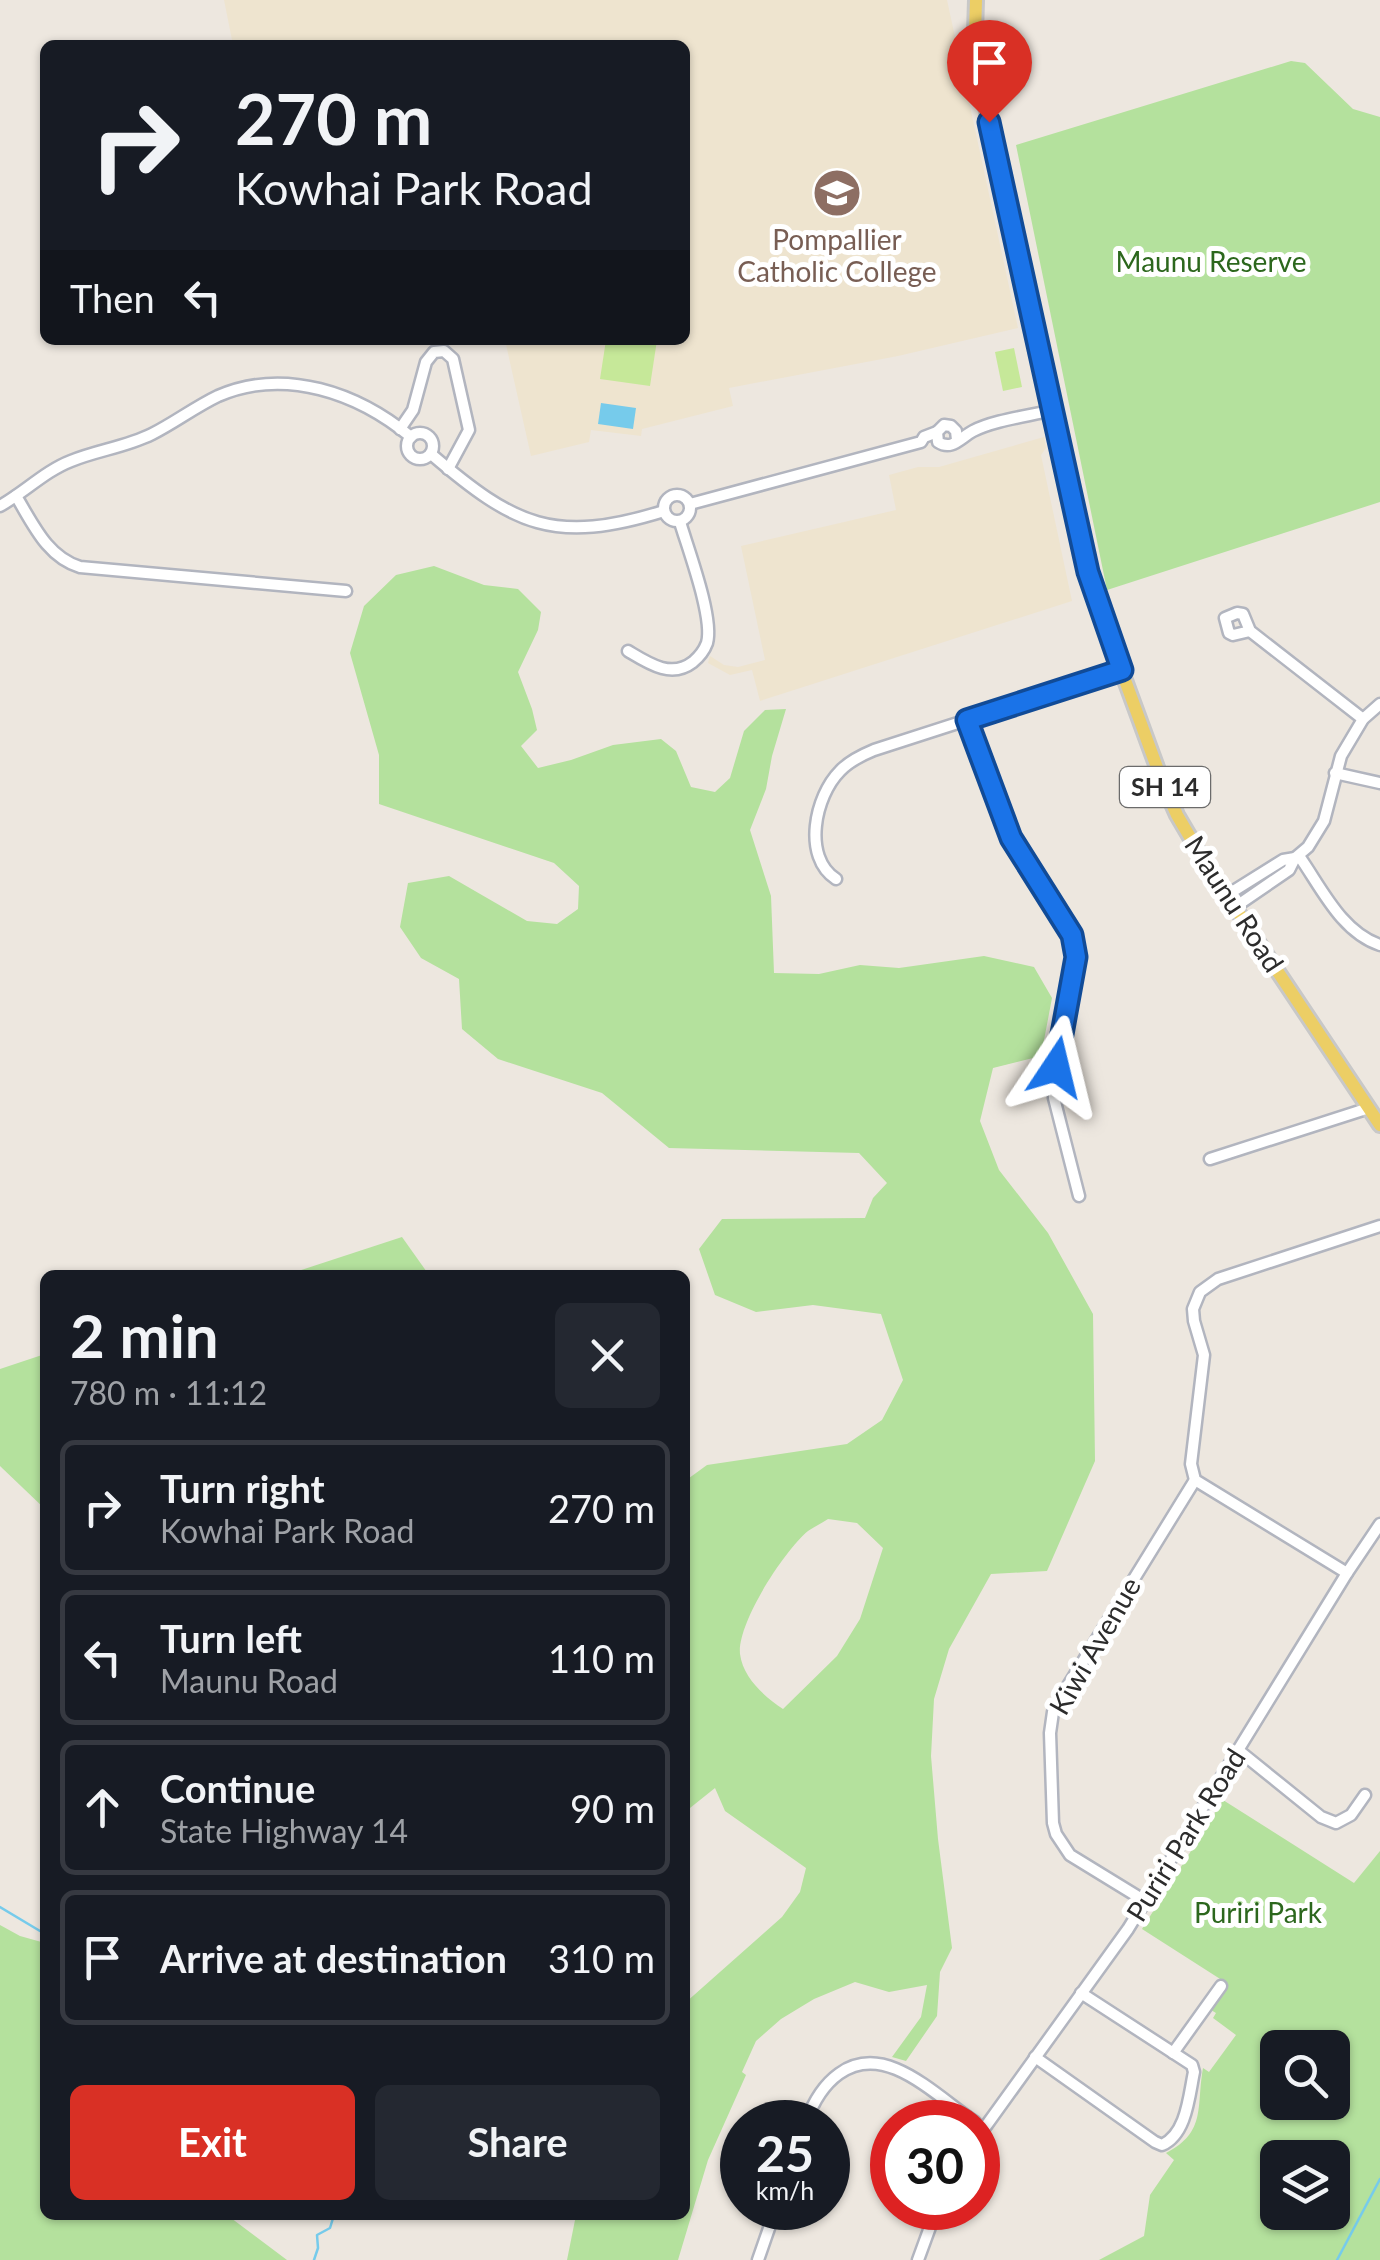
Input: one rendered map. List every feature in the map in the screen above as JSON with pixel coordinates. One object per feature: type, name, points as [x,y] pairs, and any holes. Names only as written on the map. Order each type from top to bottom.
[{"type":"main road","name":"SH 14","points":[[976,0],[982,89],[1053,410]]},
{"type":"main road","name":"Maunu Road","points":[[1053,410],[1094,592],[1177,815],[1380,1125]]},
{"type":"street","points":[[400,429],[414,410],[426,362],[434,352],[444,350],[454,359],[468,430],[448,469]]},
{"type":"street","points":[[0,506],[70,461],[130,444],[216,397],[259,384],[311,386],[341,395],[364,405],[411,437]]},
{"type":"street","points":[[955,434],[1053,410]]},
{"type":"street","points":[[690,504],[921,442],[928,444],[938,438],[944,425],[955,434]]},
{"type":"street","points":[[422,433],[429,436],[434,447],[431,454],[421,460],[410,455],[407,444],[411,437],[422,433]]},
{"type":"street","points":[[938,438],[950,446],[955,434]]},
{"type":"street","points":[[431,454],[495,505],[545,524],[599,527],[664,512]]},
{"type":"street","points":[[676,495],[685,497],[690,504],[688,517],[680,522],[672,521],[664,512],[668,499],[676,495]]},
{"type":"street","points":[[16,496],[52,552],[69,564],[346,591]]},
{"type":"street","points":[[628,652],[658,668],[678,669],[696,660],[708,641],[708,619],[680,522]]},
{"type":"street","points":[[1250,630],[1363,719]]},
{"type":"street","points":[[836,879],[822,866],[816,822],[824,795],[839,771],[861,755],[1122,670]]},
{"type":"street","points":[[1231,901],[1308,846],[1324,821],[1341,756],[1363,719],[1380,704]]},
{"type":"street","points":[[967,720],[1011,838],[1075,945],[1054,1098],[1079,1196]]},
{"type":"street","points":[[1335,773],[1380,783]]},
{"type":"street","points":[[1297,857],[1353,931],[1380,945]]},
{"type":"street","points":[[1210,1159],[1369,1108]]},
{"type":"street","points":[[1347,1573],[1196,1480],[1191,1464],[1204,1356],[1193,1309],[1200,1292],[1218,1279],[1380,1226]]},
{"type":"street","name":"Kiwi Avenue","points":[[1145,1901],[1062,1846],[1054,1823],[1050,1722],[1058,1702],[1196,1480]]},
{"type":"street","name":"Puriri Park Road","points":[[1000,2101],[1128,1930],[1380,1524]]},
{"type":"street","points":[[1238,1750],[1321,1816],[1336,1822],[1351,1815],[1366,1794]]},
{"type":"street","points":[[1173,2053],[1221,1986]]},
{"type":"street","points":[[1035,2057],[1155,2142],[1162,2145],[1174,2138],[1184,2119],[1194,2072],[1192,2065],[1081,1994]]},
{"type":"street","points":[[816,2100],[826,2083],[848,2068],[872,2063],[905,2073],[941,2100]]},
{"type":"street","points":[[758,2260],[768,2230]]},
{"type":"street","points":[[918,2260],[929,2230]]},
{"type":"shaded area","name":"Pompallier Catholic College","points":[[224,0],[947,0],[1018,328],[898,356],[729,388],[733,406],[642,429],[641,436],[591,430],[589,442],[531,456],[506,345],[690,345],[690,40],[232,40]]},
{"type":"shaded area","points":[[1044,437],[1046,448],[1041,455],[1072,601],[760,701],[752,670],[730,675],[708,663],[710,656],[724,665],[738,667],[765,660],[741,546],[896,510],[889,475],[918,467],[939,467]]},
{"type":"green space","name":"Maunu Reserve","points":[[1291,61],[1305,63],[1353,109],[1380,117],[1380,502],[1107,590],[1016,145]]},
{"type":"green space","points":[[605,345],[656,345],[650,386],[600,379]]},
{"type":"green space","points":[[1014,348],[1022,387],[1003,391],[995,352]]},
{"type":"green space","points":[[434,566],[484,585],[518,589],[541,612],[538,630],[518,672],[537,730],[521,746],[538,768],[613,745],[661,739],[676,751],[691,787],[715,792],[730,778],[744,731],[765,710],[786,709],[766,789],[750,830],[771,896],[774,973],[819,974],[860,965],[899,968],[984,956],[1034,967],[1052,998],[1041,1056],[993,1068],[980,1121],[999,1170],[1048,1233],[1093,1314],[1095,1461],[1047,1571],[991,1574],[949,1649],[934,1699],[931,1756],[952,1948],[940,1972],[937,2016],[906,2061],[892,2057],[921,2017],[927,1985],[889,1992],[855,1982],[814,1999],[781,2019],[756,2041],[735,2100],[720,2100],[720,2133],[690,2220],[690,1999],[782,1917],[800,1892],[806,1868],[725,1811],[715,1788],[690,1808],[690,1477],[707,1465],[847,1444],[882,1420],[903,1380],[881,1314],[813,1305],[756,1312],[715,1295],[699,1249],[722,1219],[865,1218],[873,1198],[887,1183],[859,1153],[669,1148],[602,1093],[498,1059],[462,1029],[459,979],[421,958],[400,927],[408,883],[449,876],[527,921],[557,924],[578,909],[579,886],[554,863],[379,804],[379,755],[350,653],[364,606],[396,575]],"holes":[[[828,1519],[857,1523],[883,1548],[860,1619],[837,1656],[783,1709],[762,1693],[745,1671],[741,1641],[754,1607],[798,1541]]]},
{"type":"green space","points":[[402,1237],[425,1270],[301,1270]]},
{"type":"green space","points":[[40,1356],[40,1504],[0,1466],[0,1369]]},
{"type":"green space","name":"Puriri Park","points":[[1223,1800],[1354,1883],[1380,1851],[1380,2260],[1099,2260],[1144,2236],[1150,2195],[1174,2160],[1166,2153],[1194,2127],[1203,2068],[1209,2072],[1236,2035],[1213,2018],[1216,2013],[1211,2010],[1228,1984],[1142,1929]]},
{"type":"green space","points":[[0,1925],[40,1942],[40,2220],[234,2220],[287,2260],[0,2260]]},
{"type":"green space","points":[[575,2220],[690,2220],[678,2260],[567,2260]]},
{"type":"water","points":[[601,403],[636,408],[633,429],[598,424]]},
{"type":"waterway","points":[[0,1907],[40,1931]]},
{"type":"waterway","points":[[1337,2260],[1380,2179]]},
{"type":"waterway","points":[[314,2260],[317,2235],[330,2228],[332,2220]]},
{"type":"place","name":"Pompallier Catholic College","points":[[837,193]]},
{"type":"route","points":[[989,122],[1088,572],[1122,670],[967,720],[1011,838],[1075,945],[1056,1067]]}]
